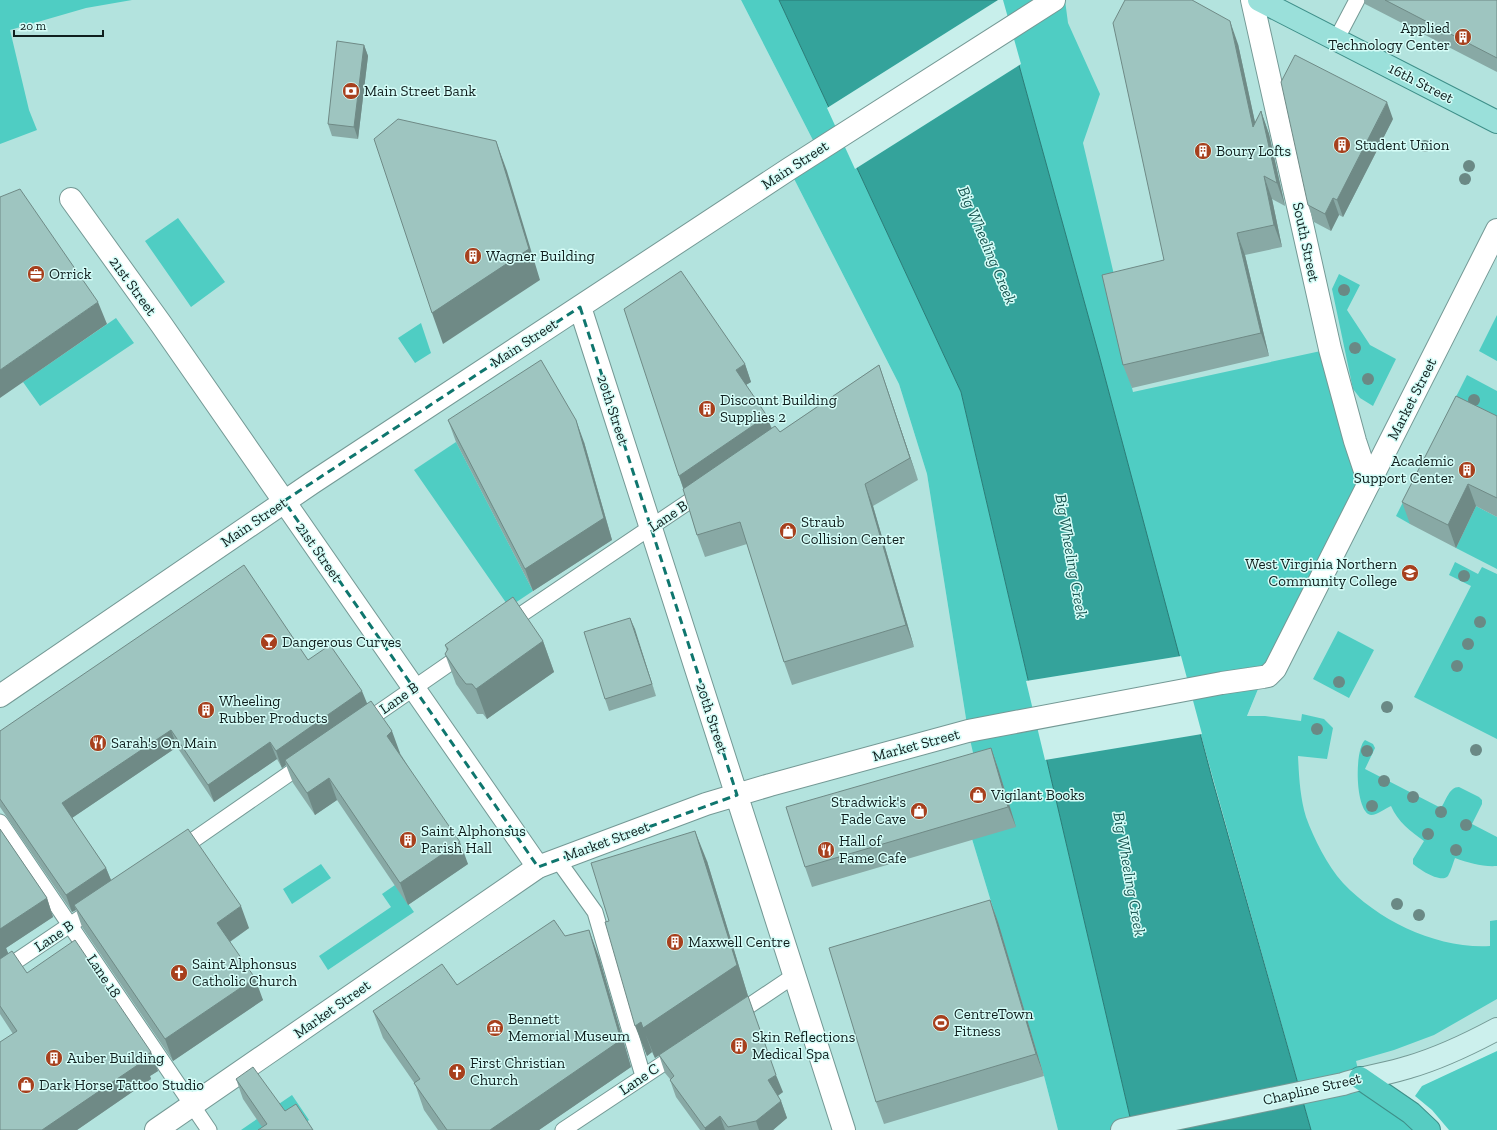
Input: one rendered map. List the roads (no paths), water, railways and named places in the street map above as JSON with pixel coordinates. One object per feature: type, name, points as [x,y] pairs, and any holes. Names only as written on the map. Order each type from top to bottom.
[{"type":"highway","points":[[1351,1081],[1411,1113],[1429,1130]]},
{"type":"main road","name":"16th Street","points":[[1259,0],[1497,122]]},
{"type":"main road","name":"Chapline Street","points":[[1122,1130],[1408,1068],[1464,1047],[1497,1029]]},
{"type":"street","name":"Main Street","points":[[0,696],[284,501],[818,150],[1054,0]]},
{"type":"street","name":"South Street","points":[[1252,0],[1330,349],[1355,441],[1369,483]]},
{"type":"street","name":"21st Street","points":[[71,200],[161,324],[414,688],[548,863]]},
{"type":"street","name":"Market Street","points":[[156,1130],[548,863],[706,804],[968,731],[1222,682],[1268,676],[1275,669],[1497,230]]},
{"type":"street","name":"20th Street","points":[[580,307],[844,1130]]},
{"type":"lane","points":[[1336,40],[1357,0]]},
{"type":"lane","name":"Lane B","points":[[495,633],[717,482]]},
{"type":"lane","name":"Lane B","points":[[349,732],[477,645]]},
{"type":"lane","points":[[165,860],[318,754]]},
{"type":"lane","name":"Lane 18","points":[[0,822],[209,1130]]},
{"type":"lane","points":[[548,863],[595,912],[644,1076]]},
{"type":"lane","name":"Lane B","points":[[0,972],[108,899]]},
{"type":"lane","points":[[720,1025],[795,975]]},
{"type":"lane","name":"Lane C","points":[[563,1130],[688,1046]]},
{"type":"water","name":"Big Wheeling Creek","points":[[779,0],[1001,0],[1099,355],[1213,782],[1311,1130],[1133,1130],[961,392]]},
{"type":"place","name":"Applied Technology Center","points":[[1463,37]]},
{"type":"place","name":"Main Street Bank","points":[[351,91]]},
{"type":"place","name":"Student Union","points":[[1342,145]]},
{"type":"place","name":"Boury Lofts","points":[[1203,151]]},
{"type":"place","name":"Wagner Building","points":[[473,256]]},
{"type":"place","name":"Orrick","points":[[36,274]]},
{"type":"place","name":"Discount Building Supplies 2","points":[[707,409]]},
{"type":"place","name":"Academic Support Center","points":[[1467,470]]},
{"type":"place","name":"Straub Collision Center","points":[[788,531]]},
{"type":"place","name":"West Virginia Northern Community College","points":[[1410,573]]},
{"type":"place","name":"Dangerous Curves","points":[[269,642]]},
{"type":"place","name":"Wheeling Rubber Products","points":[[206,710]]},
{"type":"place","name":"Sarah's On Main","points":[[98,743]]},
{"type":"place","name":"Vigilant Books","points":[[978,795]]},
{"type":"place","name":"Stradwick's Fade Cave","points":[[919,811]]},
{"type":"place","name":"Saint Alphonsus Parish Hall","points":[[408,840]]},
{"type":"place","name":"Hall of Fame Cafe","points":[[826,850]]},
{"type":"place","name":"Maxwell Centre","points":[[675,942]]},
{"type":"place","name":"Saint Alphonsus Catholic Church","points":[[179,973]]},
{"type":"place","name":"CentreTown Fitness","points":[[941,1023]]},
{"type":"place","name":"Bennett Memorial Museum","points":[[495,1028]]},
{"type":"place","name":"Skin Reflections Medical Spa","points":[[739,1046]]},
{"type":"place","name":"Auber Building","points":[[54,1058]]},
{"type":"place","name":"First Christian Church","points":[[457,1072]]},
{"type":"place","name":"Dark Horse Tattoo Studio","points":[[26,1085]]}]
